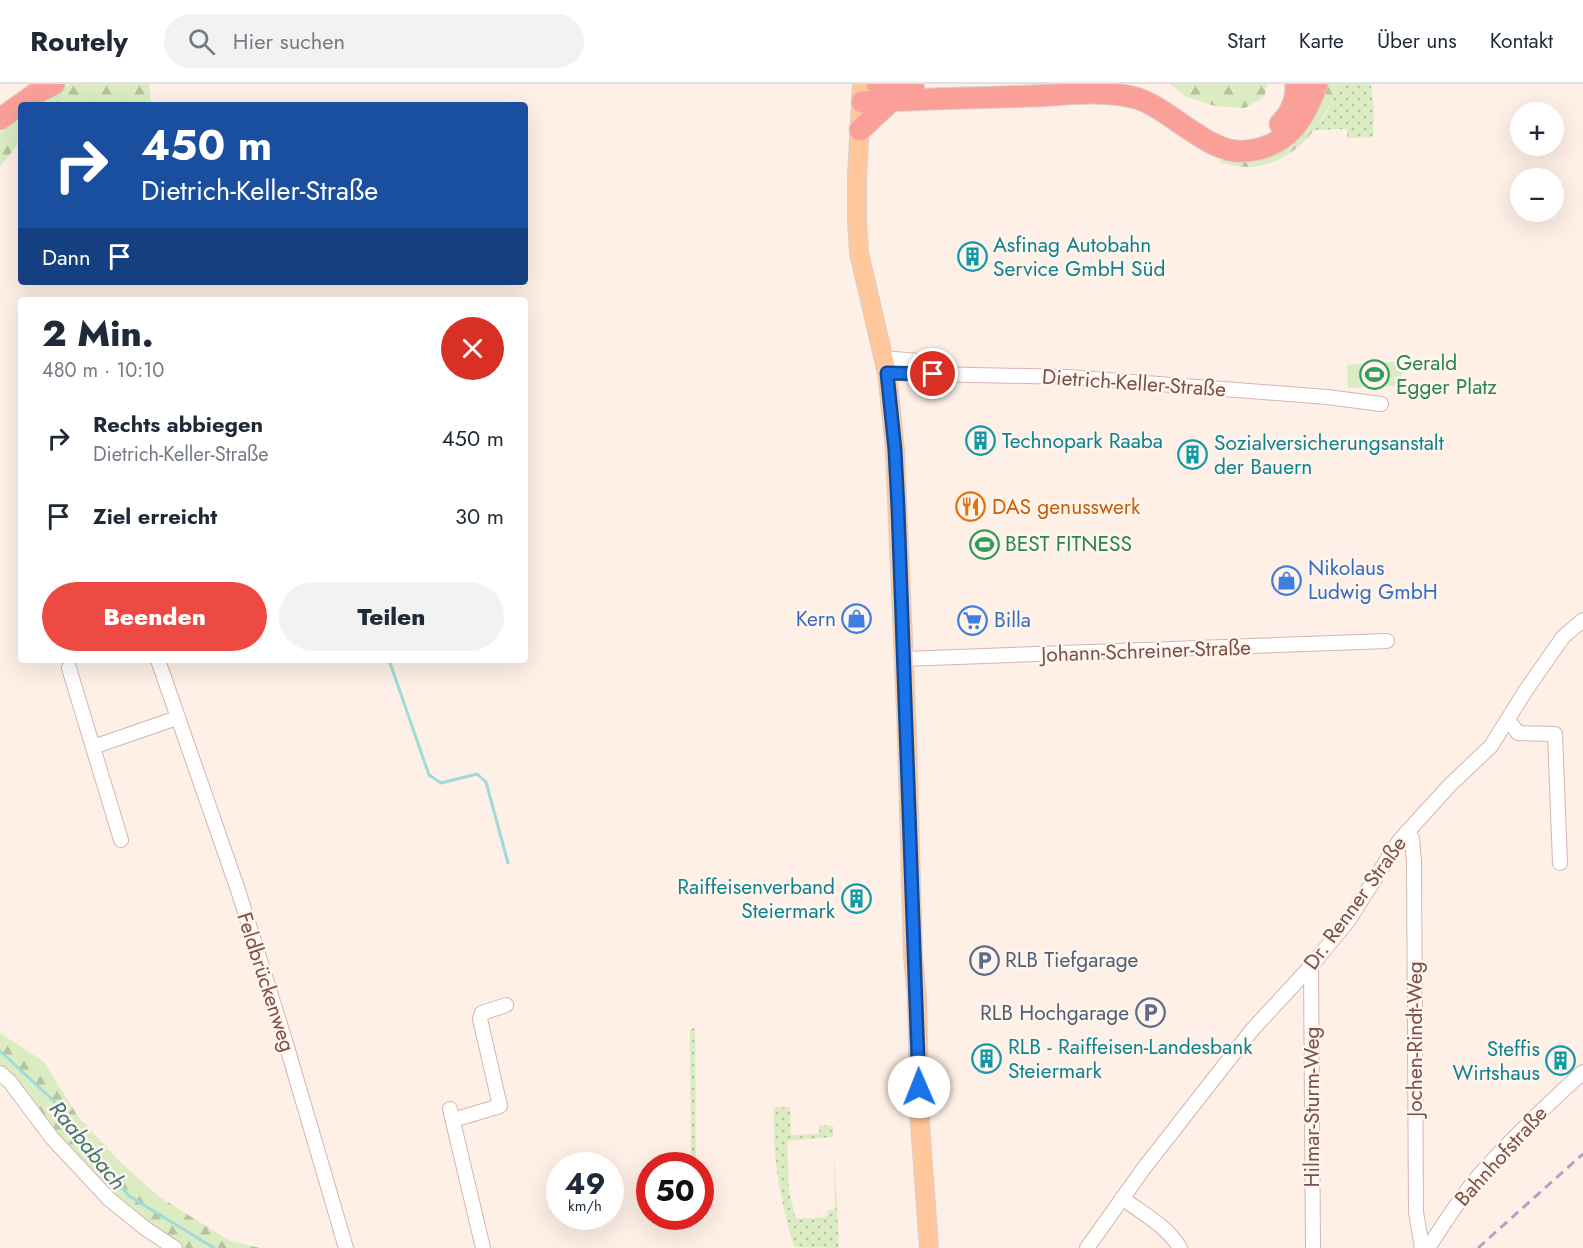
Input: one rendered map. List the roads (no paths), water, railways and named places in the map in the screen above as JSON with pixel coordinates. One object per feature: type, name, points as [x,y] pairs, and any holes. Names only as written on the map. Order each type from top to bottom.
[{"type":"highway","points":[[24,102],[54,84]]},
{"type":"highway","points":[[877,84],[910,89],[1010,84]]},
{"type":"highway","points":[[1132,84],[1160,95],[1220,133],[1251,139],[1261,138],[1271,133],[1287,117],[1294,104],[1296,84]]},
{"type":"highway","points":[[862,93],[892,100],[1076,94],[1121,95],[1146,102],[1216,145],[1240,152],[1275,145],[1283,139],[1305,113],[1317,84]]},
{"type":"highway","points":[[860,130],[892,100]]},
{"type":"highway","points":[[0,119],[18,106]]},
{"type":"main road","points":[[862,93],[857,177],[859,253],[886,366],[895,450],[920,1124],[929,1248]]},
{"type":"street","points":[[886,366],[929,362]]},
{"type":"street","name":"Dietrich-Keller-Straße","points":[[886,366],[1068,377],[1327,397],[1381,404]]},
{"type":"street","name":"Dr. Renner Straße","points":[[1088,1248],[1122,1198],[1252,1030],[1311,966],[1348,921],[1399,841],[1450,785],[1491,746],[1563,637],[1583,620]]},
{"type":"street","name":"Johann-Schreiner-Straße","points":[[904,659],[1387,641]]},
{"type":"street","name":"Feldbrückenweg","points":[[159,663],[237,890],[287,1047],[346,1248]]},
{"type":"street","points":[[69,668],[121,840]]},
{"type":"street","points":[[93,747],[177,718]]},
{"type":"street","points":[[1508,720],[1518,733],[1555,734],[1560,863]]},
{"type":"street","name":"Jochen-Rindt-Weg","points":[[1407,832],[1412,838],[1414,862],[1416,1212],[1422,1248]]},
{"type":"street","name":"Hilmar-Sturm-Weg","points":[[1311,966],[1313,1248]]},
{"type":"street","points":[[483,1248],[452,1115],[500,1106],[480,1019],[486,1010],[506,1005]]},
{"type":"street","name":"Bahnhofstraße","points":[[1428,1248],[1481,1173],[1537,1114],[1583,1072]]},
{"type":"street","points":[[0,1073],[10,1082],[52,1138],[109,1199],[175,1248]]},
{"type":"street","points":[[1122,1198],[1160,1226],[1180,1248]]},
{"type":"waterway","points":[[390,663],[429,775],[441,783],[477,774],[486,782],[508,863]]},
{"type":"waterway","name":"Raababach","points":[[0,1051],[54,1101],[129,1196],[214,1248]]},
{"type":"railway","points":[[1478,1248],[1583,1154]]},
{"type":"place","name":"Asfinag Autobahn Service GmbH Süd","points":[[972,257]]},
{"type":"place","name":"Gerald Egger Platz","points":[[1375,375]]},
{"type":"place","name":"Technopark Raaba","points":[[981,441]]},
{"type":"place","name":"Sozialversicherungsanstalt der Bauern","points":[[1193,455]]},
{"type":"place","name":"DAS genusswerk","points":[[971,507]]},
{"type":"place","name":"BEST FITNESS","points":[[984,544]]},
{"type":"place","name":"Nikolaus Ludwig GmbH","points":[[1287,580]]},
{"type":"place","name":"Kern","points":[[857,619]]},
{"type":"place","name":"Billa","points":[[973,620]]},
{"type":"place","name":"Raiffeisenverband Steiermark","points":[[856,899]]},
{"type":"place","name":"RLB Tiefgarage","points":[[984,960]]},
{"type":"place","name":"RLB Hochgarage","points":[[1150,1013]]},
{"type":"place","name":"RLB - Raiffeisen-Landesbank Steiermark","points":[[987,1059]]},
{"type":"place","name":"Steffis Wirtshaus","points":[[1561,1061]]}]
